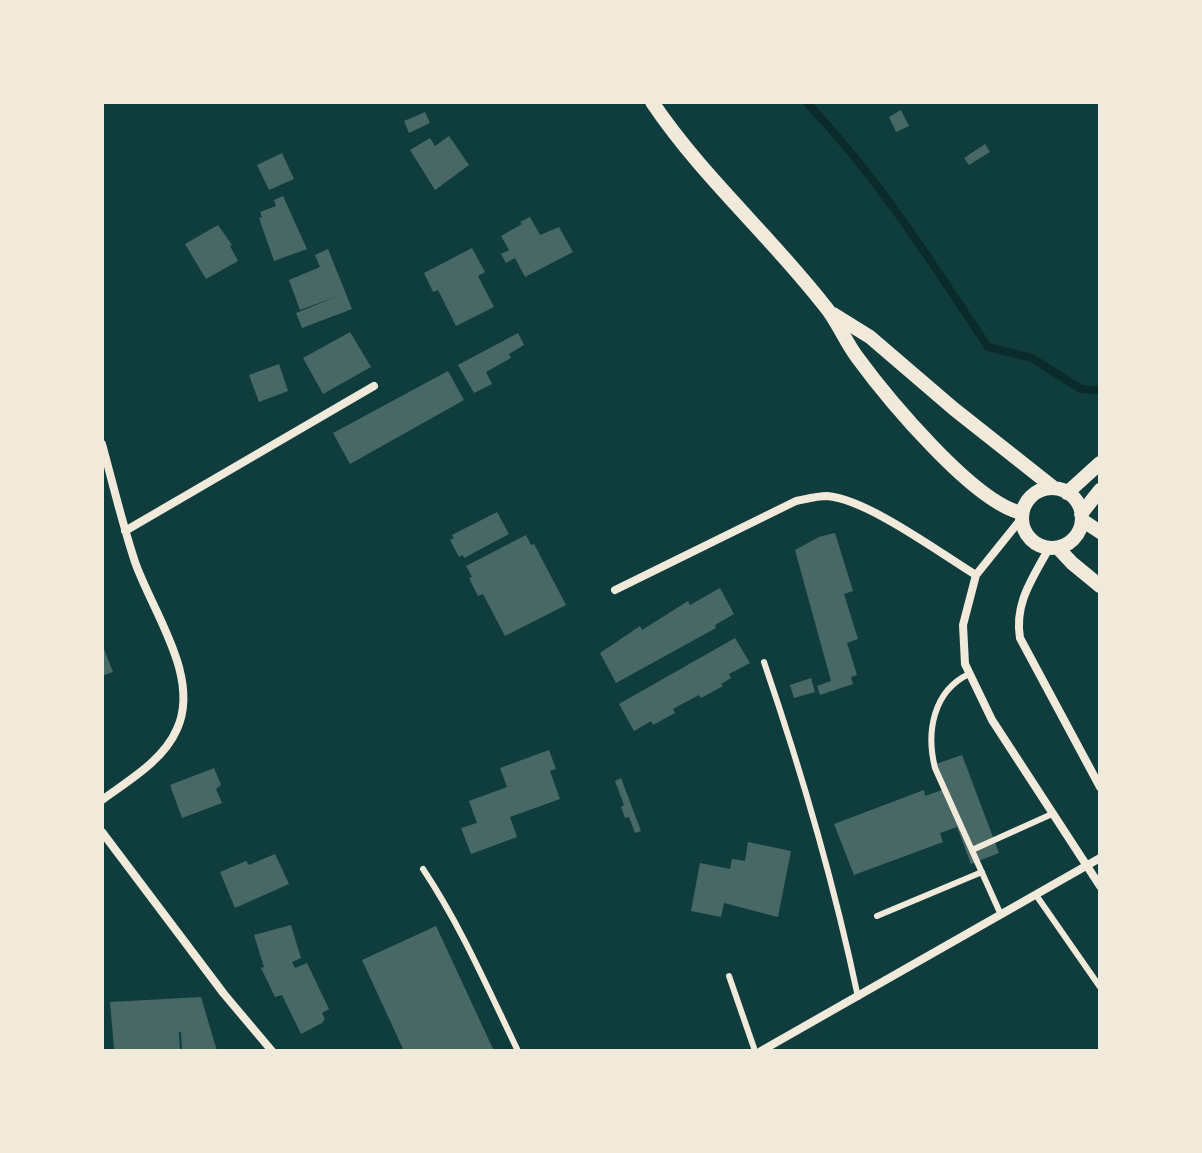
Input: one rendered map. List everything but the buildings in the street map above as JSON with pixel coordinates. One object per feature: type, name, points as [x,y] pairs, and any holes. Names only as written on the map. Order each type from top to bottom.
[{"type":"street","points":[[652,102],[742,213],[829,311],[855,355],[935,447],[972,485],[994,502],[1022,516]]},
{"type":"street","points":[[829,311],[870,337],[954,409],[1076,502],[1081,517],[1100,532]]},
{"type":"street","points":[[125,531],[374,386]]},
{"type":"street","points":[[102,444],[140,575],[168,633],[184,703],[177,731],[152,763],[102,800]]},
{"type":"street","points":[[1100,463],[1060,490],[1043,489],[1033,494],[1022,516],[976,575],[963,625],[965,664],[992,720],[1100,886]]},
{"type":"street","points":[[1100,490],[1081,517],[1074,538],[1054,548],[1018,610],[1020,638],[1100,787]]},
{"type":"street","points":[[615,590],[796,501],[825,496],[869,509],[976,575]]},
{"type":"street","points":[[1022,516],[1025,533],[1035,543],[1054,548],[1100,586]]},
{"type":"street","points":[[102,832],[224,994],[272,1051]]},
{"type":"street","points":[[758,1051],[1100,858]]},
{"type":"lane","points":[[764,662],[823,846],[858,997]]},
{"type":"lane","points":[[969,674],[949,686],[943,695],[930,741],[935,768],[1001,915]]},
{"type":"lane","points":[[972,850],[1052,814]]},
{"type":"lane","points":[[423,869],[463,934],[518,1051]]},
{"type":"lane","points":[[877,916],[982,872]]},
{"type":"lane","points":[[1036,895],[1100,987]]},
{"type":"lane","points":[[729,976],[758,1051]]},
{"type":"waterway","points":[[806,102],[880,189],[988,347],[1032,358],[1081,389],[1098,390]]}]
